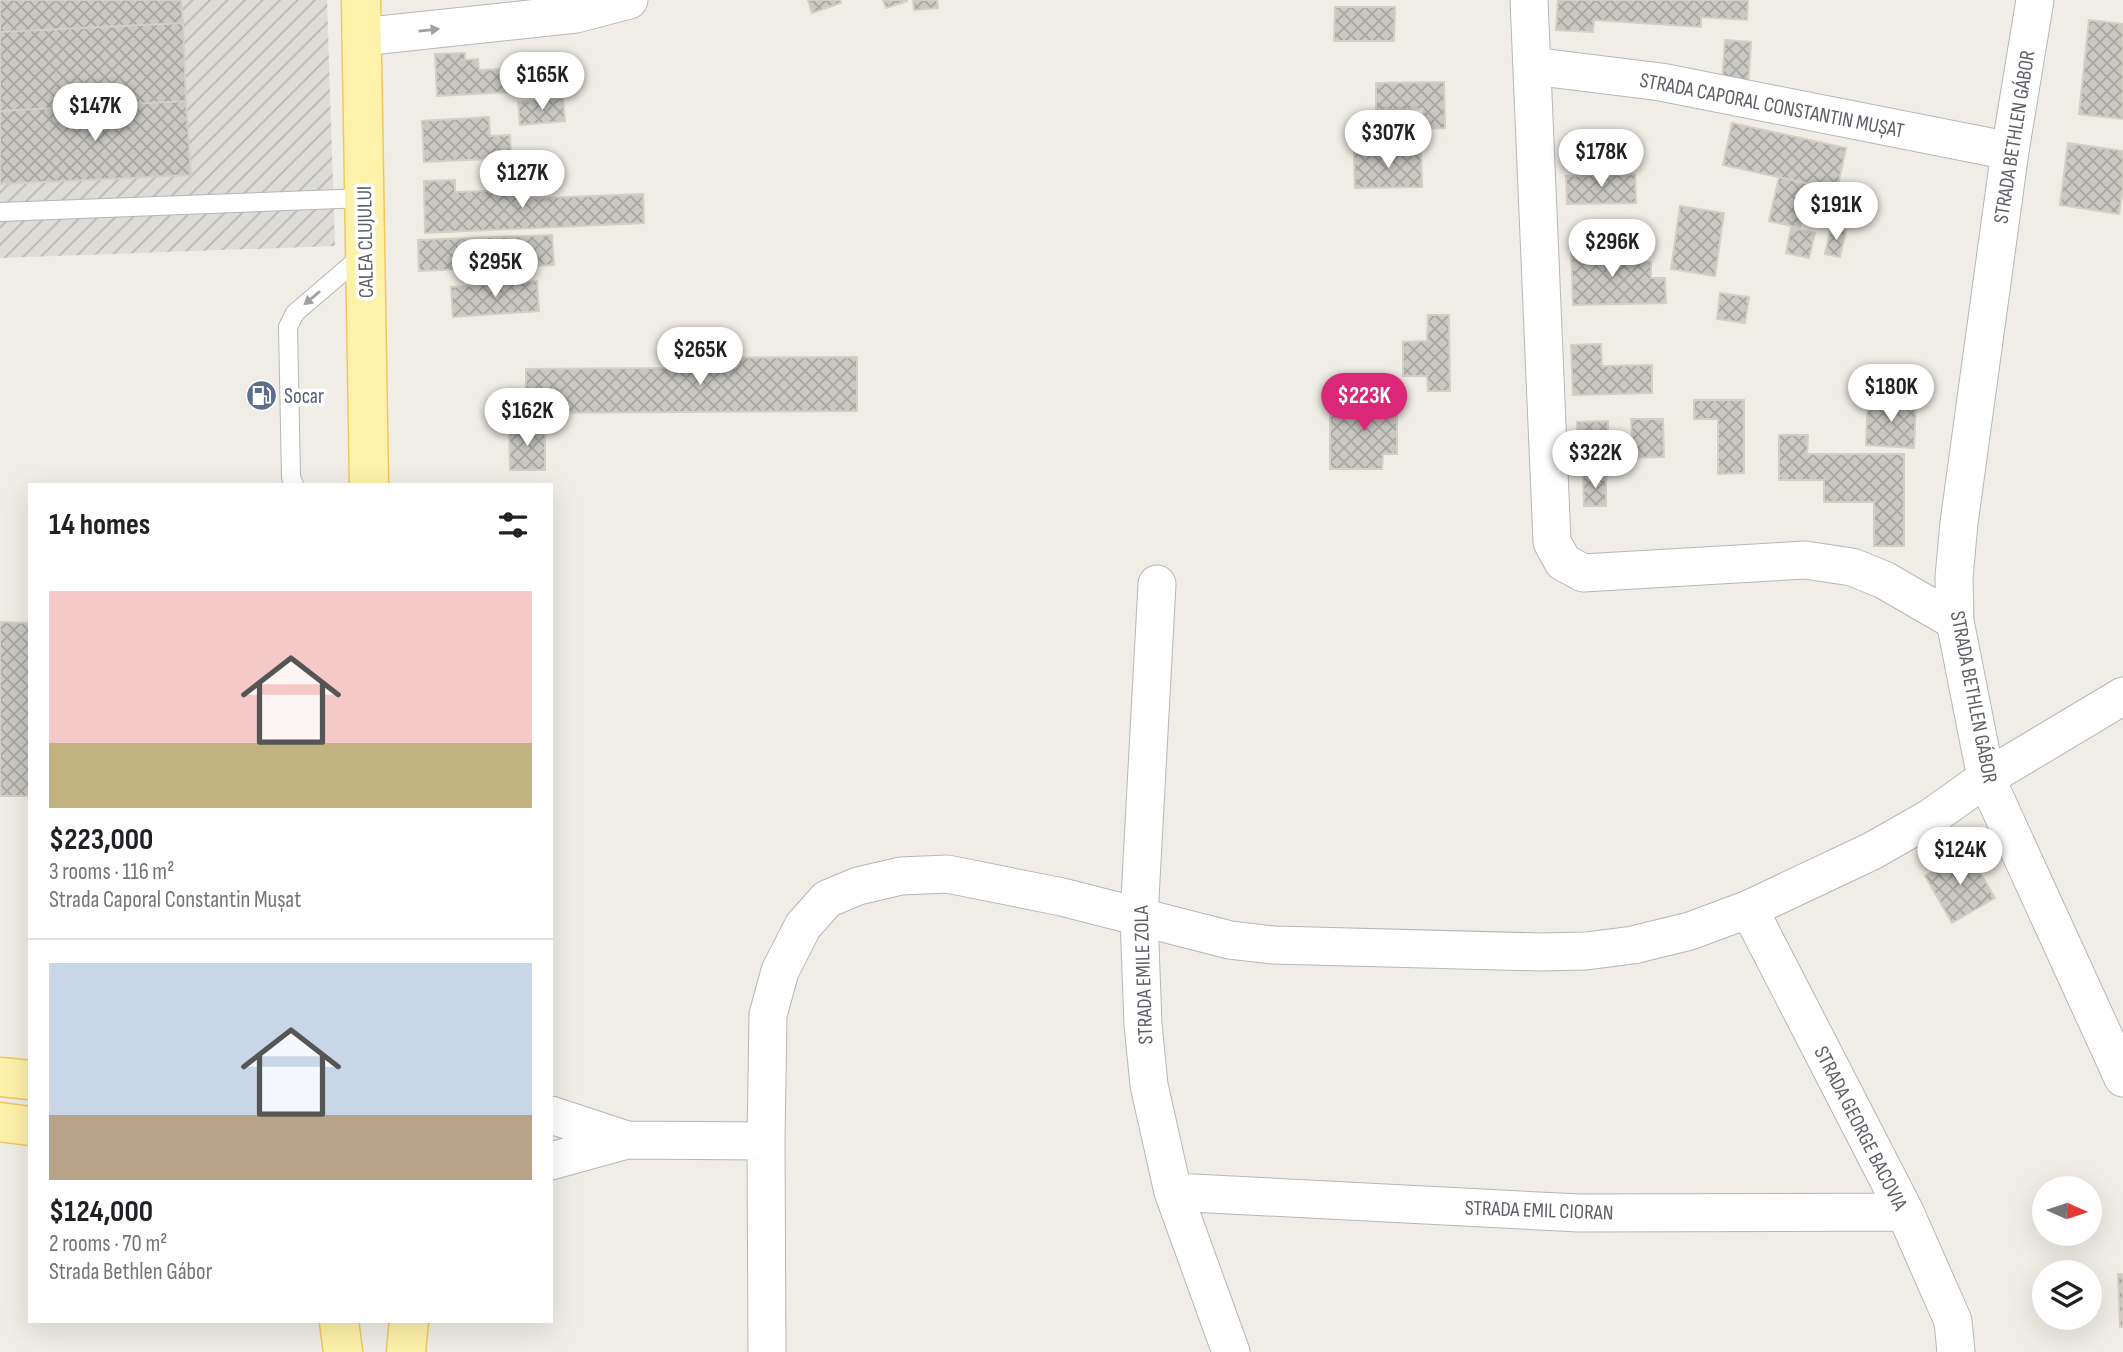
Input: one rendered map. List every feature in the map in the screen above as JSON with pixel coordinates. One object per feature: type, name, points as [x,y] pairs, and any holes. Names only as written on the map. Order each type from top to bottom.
[{"type":"main road","name":"CALEA CLUJULUI","points":[[361,0],[369,483]]},
{"type":"main road","points":[[0,1077],[28,1080]]},
{"type":"main road","points":[[0,1122],[28,1126]]},
{"type":"main road","points":[[339,1323],[344,1352]]},
{"type":"main road","points":[[406,1352],[409,1323]]},
{"type":"street","points":[[361,37],[576,14],[629,0]]},
{"type":"street","points":[[1529,0],[1552,542],[1563,562],[1583,573],[1805,560],[1852,567],[1884,580],[1955,621]]},
{"type":"street","name":"STRADA BETHLEN GÁBOR","points":[[2035,0],[2010,151],[1959,523],[1954,577],[1955,621],[1986,778],[2123,1078]]},
{"type":"street","name":"STRADA CAPORAL CONSTANTIN MUȘAT","points":[[1532,66],[1661,82],[2010,151]]},
{"type":"street","name":"STRADA EMILE ZOLA","points":[[1157,584],[1139,917],[1143,1024],[1149,1085],[1173,1192],[1231,1352]]},
{"type":"street","points":[[767,1352],[768,1015],[780,971],[803,926],[827,900],[858,886],[901,876],[947,874],[1008,884],[1230,940],[1274,945],[1540,953],[1633,945],[1690,931],[1749,909],[1884,845],[1930,818],[1986,778],[2123,696]]},
{"type":"street","name":"STRADA GEORGE BACOVIA","points":[[1749,909],[1905,1212],[1953,1321],[1956,1352]]},
{"type":"street","points":[[553,1116],[627,1140]]},
{"type":"street","points":[[553,1160],[627,1140],[766,1141]]},
{"type":"street","name":"STRADA EMIL CIORAN","points":[[1173,1192],[1579,1213],[1905,1212]]},
{"type":"lane","points":[[0,212],[365,198]]},
{"type":"lane","points":[[293,483],[288,327],[295,313],[364,254]]},
{"type":"shaded area","points":[[0,0],[327,0],[335,246],[0,258]]},
{"type":"building","points":[[0,0],[181,0],[183,23],[0,32]]},
{"type":"building","points":[[808,0],[840,0],[841,3],[812,13]]},
{"type":"building","points":[[883,0],[907,0],[907,1],[886,8]]},
{"type":"building","points":[[913,0],[937,0],[938,8],[914,10]]},
{"type":"building","points":[[1558,0],[1748,0],[1747,20],[1701,17],[1701,27],[1594,20],[1593,32],[1556,30]]},
{"type":"building","points":[[1335,7],[1395,7],[1394,41],[1334,41]]},
{"type":"building","points":[[2089,20],[2123,24],[2123,119],[2079,114]]},
{"type":"building","points":[[183,23],[186,101],[0,111],[0,32]]},
{"type":"building","points":[[1725,40],[1751,42],[1748,86],[1722,84]]},
{"type":"building","points":[[465,53],[465,60],[478,59],[479,70],[510,69],[511,92],[437,96],[435,54]]},
{"type":"building","points":[[1444,82],[1445,128],[1424,129],[1423,109],[1376,110],[1376,83]]},
{"type":"building","points":[[563,98],[565,121],[520,125],[518,102]]},
{"type":"building","points":[[186,101],[191,175],[0,184],[0,111]]},
{"type":"building","points":[[489,117],[490,136],[510,135],[511,158],[424,162],[422,121]]},
{"type":"building","points":[[1732,123],[1846,148],[1837,190],[1723,165]]},
{"type":"building","points":[[2068,143],[2123,151],[2123,187],[2119,214],[2060,205]]},
{"type":"building","points":[[1421,151],[1422,187],[1355,188],[1354,153]]},
{"type":"building","points":[[1635,174],[1636,203],[1567,204],[1566,176]]},
{"type":"building","points":[[1779,177],[1810,184],[1800,228],[1769,221]]},
{"type":"building","points":[[455,180],[455,192],[517,190],[518,199],[643,194],[644,223],[425,233],[424,181]]},
{"type":"building","points":[[1680,206],[1724,213],[1715,276],[1671,269]]},
{"type":"building","points":[[1831,227],[1846,230],[1840,257],[1825,254]]},
{"type":"building","points":[[1791,228],[1815,233],[1809,258],[1786,253]]},
{"type":"building","points":[[552,235],[554,265],[419,271],[418,240]]},
{"type":"building","points":[[1613,245],[1613,262],[1651,262],[1651,278],[1665,278],[1666,303],[1573,305],[1571,246]]},
{"type":"building","points":[[537,281],[539,311],[453,317],[451,287]]},
{"type":"building","points":[[1720,293],[1749,297],[1745,323],[1717,319]]},
{"type":"building","points":[[1428,315],[1449,315],[1450,391],[1428,391],[1427,376],[1403,376],[1403,342],[1427,341]]},
{"type":"building","points":[[1601,344],[1602,366],[1652,365],[1652,393],[1573,395],[1571,345]]},
{"type":"building","points":[[857,357],[857,411],[526,413],[526,369],[673,368],[673,358]]},
{"type":"building","points":[[1368,386],[1392,386],[1392,411],[1397,412],[1397,454],[1383,454],[1382,469],[1330,469],[1330,411],[1368,411]]},
{"type":"building","points":[[1868,399],[1916,402],[1914,448],[1866,445]]},
{"type":"building","points":[[1694,400],[1744,400],[1744,473],[1718,474],[1718,419],[1694,419]]},
{"type":"building","points":[[1631,419],[1663,419],[1664,457],[1622,458],[1622,468],[1578,470],[1577,422],[1608,421],[1608,446],[1632,446]]},
{"type":"building","points":[[509,427],[545,427],[545,470],[510,470]]},
{"type":"building","points":[[1779,435],[1808,435],[1807,454],[1904,454],[1904,546],[1874,546],[1874,502],[1824,502],[1824,480],[1779,480]]},
{"type":"building","points":[[1583,475],[1606,475],[1606,506],[1584,506]]},
{"type":"building","points":[[0,622],[28,623],[28,796],[0,796]]},
{"type":"building","points":[[1968,852],[1995,898],[1952,923],[1925,876]]},
{"type":"building","points":[[2118,1274],[2123,1274],[2123,1327],[2120,1327]]},
{"type":"place","name":"Socar","points":[[261,396]]}]
